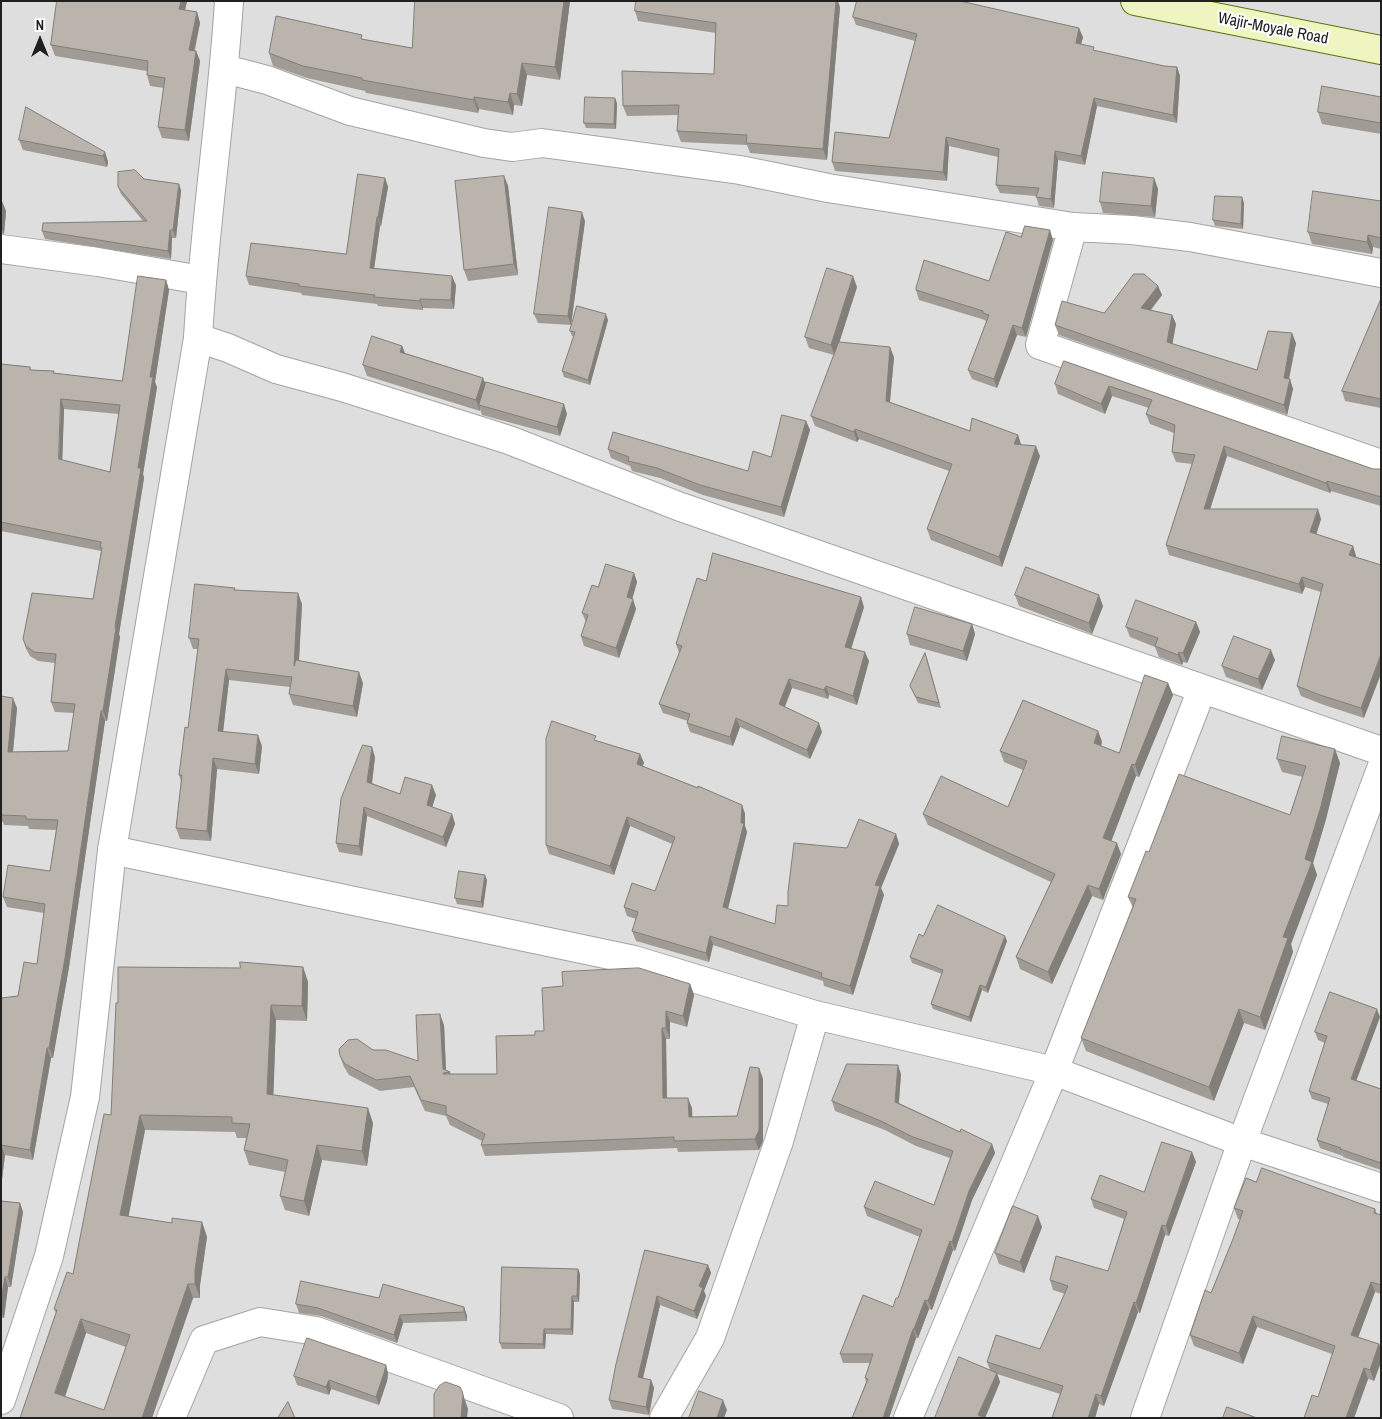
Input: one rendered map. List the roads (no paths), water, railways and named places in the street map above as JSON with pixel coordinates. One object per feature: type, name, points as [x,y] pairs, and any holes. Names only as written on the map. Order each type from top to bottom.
[{"type":"main road","name":"Wajir-Moyale Road","points":[[1135,1],[1381,50]]},
{"type":"street","points":[[1,1400],[49,1256],[86,1097],[112,850],[198,338],[202,280],[225,70],[229,1]]},
{"type":"street","points":[[225,70],[267,80],[350,112],[484,143],[512,147],[542,143],[730,168],[828,188],[1073,227],[1132,230],[1190,237],[1381,273]]},
{"type":"street","points":[[1073,227],[1040,346],[1381,464]]},
{"type":"street","points":[[1,249],[98,262],[202,280]]},
{"type":"street","points":[[198,338],[276,368],[509,440],[678,506],[1381,751]]},
{"type":"street","points":[[908,1418],[1054,1071],[1202,689]]},
{"type":"street","points":[[1145,1418],[1242,1142],[1381,769]]},
{"type":"street","points":[[112,850],[634,960],[815,1015],[1054,1071],[1242,1142],[1381,1188]]},
{"type":"street","points":[[664,1418],[710,1338],[779,1141],[815,1015]]},
{"type":"street","points":[[171,1418],[204,1340],[260,1322],[316,1331],[559,1418]]}]
